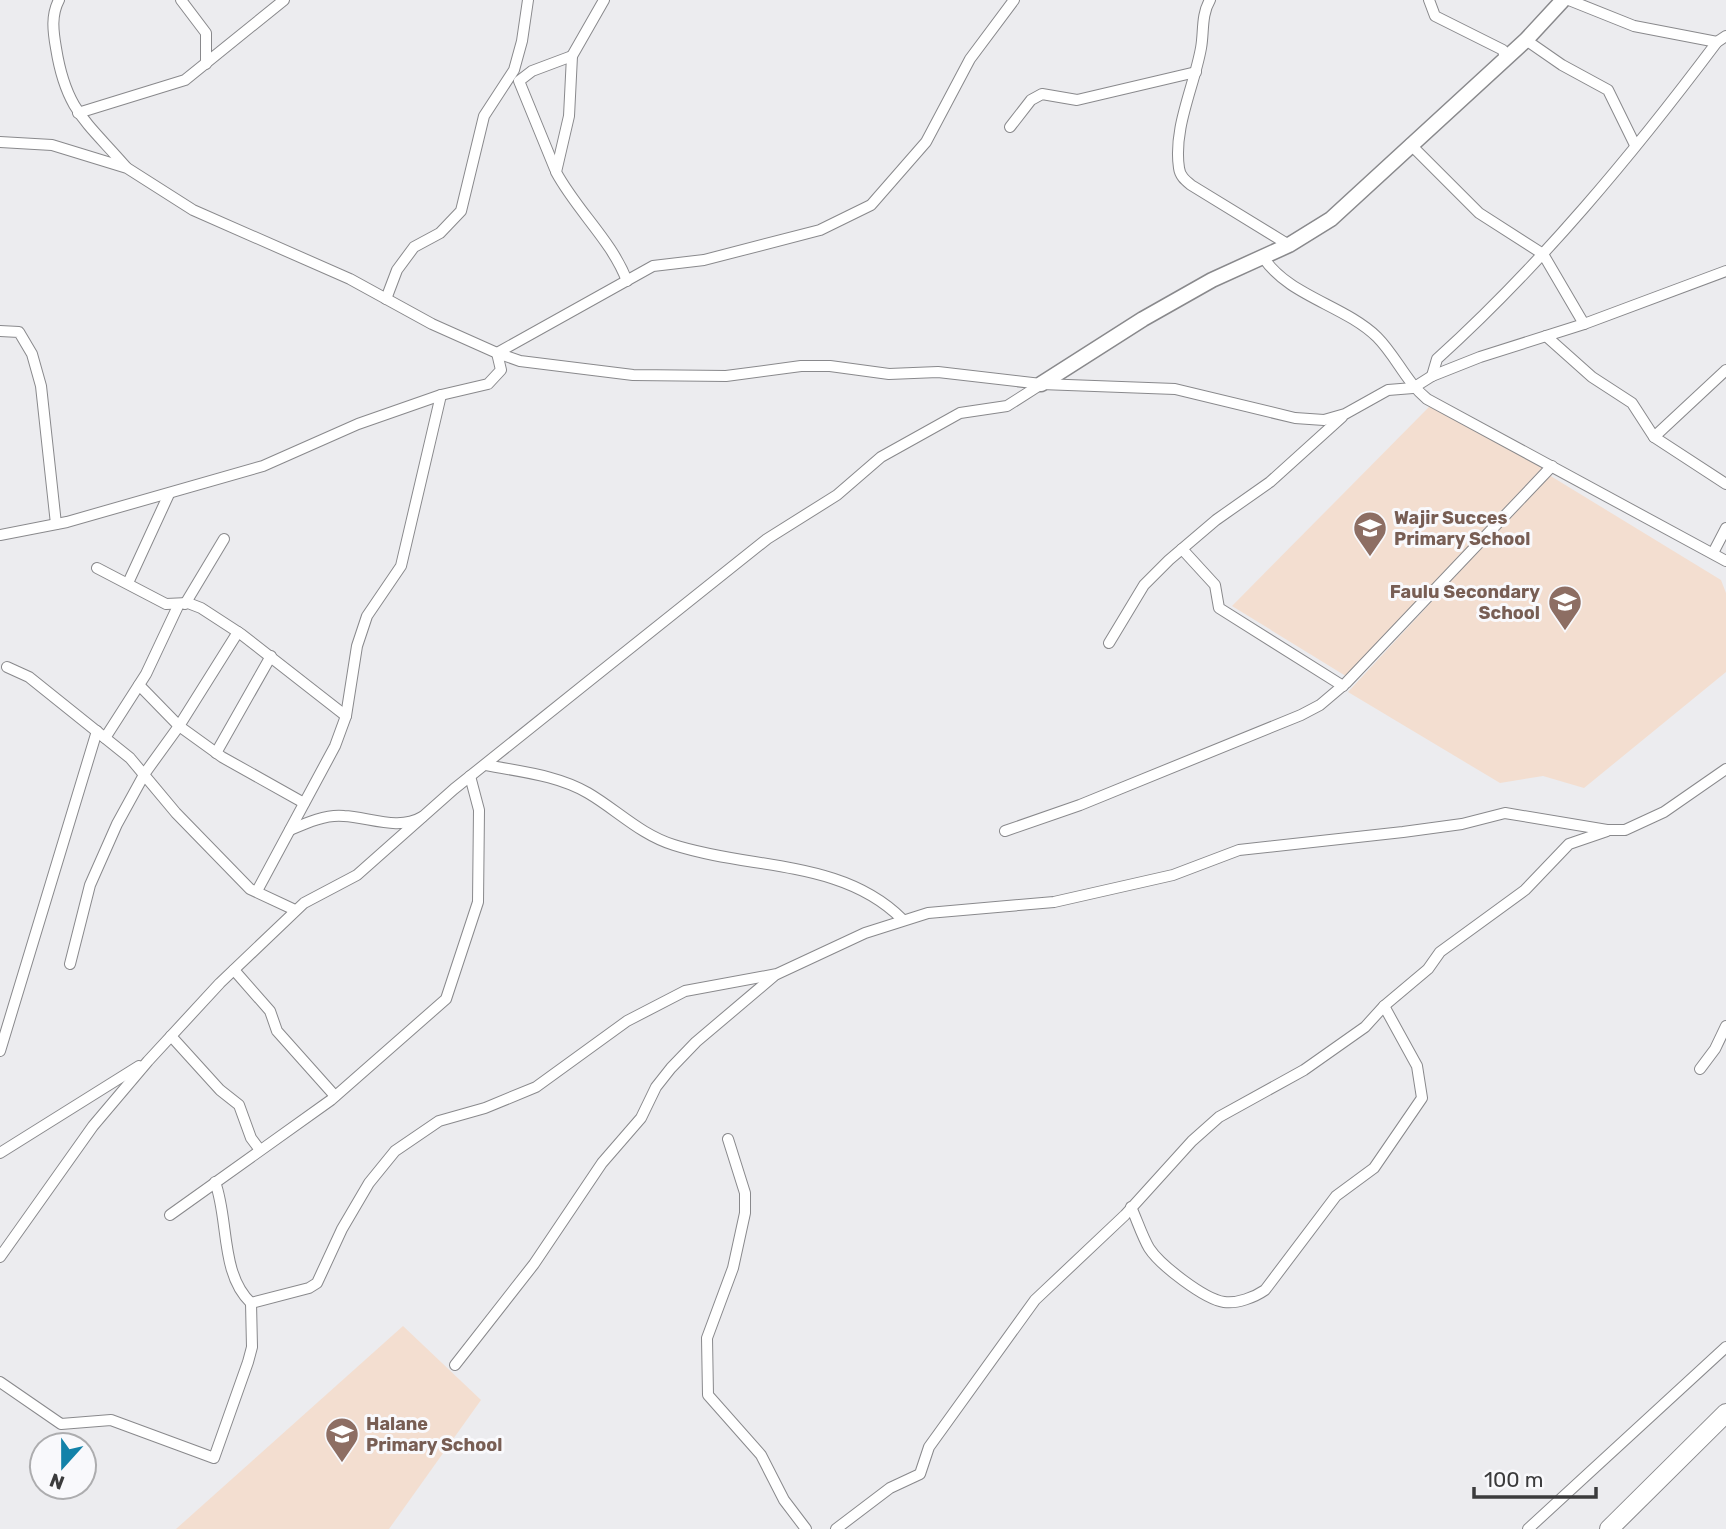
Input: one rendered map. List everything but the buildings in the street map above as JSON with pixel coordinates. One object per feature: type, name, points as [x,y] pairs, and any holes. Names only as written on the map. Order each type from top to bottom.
[{"type":"highway","points":[[1608,1529],[1726,1413]]},
{"type":"street","points":[[59,0],[54,12],[53,32],[61,78],[78,113],[127,168],[193,211],[351,279],[432,324],[520,361],[633,375],[726,376],[801,366],[830,366],[889,374],[938,372],[1041,384],[1175,388],[1295,418],[1324,420],[1345,414]]},
{"type":"street","points":[[181,0],[206,33],[206,64]]},
{"type":"street","points":[[78,113],[184,80],[284,0]]},
{"type":"street","points":[[386,299],[397,270],[414,247],[440,233],[461,211],[484,116],[495,96],[506,85],[522,41],[528,0]]},
{"type":"street","points":[[556,172],[569,116],[572,56],[604,0]]},
{"type":"street","points":[[497,353],[653,266],[704,260],[820,230],[871,205],[926,142],[970,59],[1014,0]]},
{"type":"street","points":[[1210,0],[1203,18],[1196,72],[1182,127],[1178,165],[1181,176],[1191,186],[1289,246]]},
{"type":"street","points":[[1429,0],[1435,16],[1491,42],[1503,50],[1505,59]]},
{"type":"street","points":[[0,1257],[93,1126],[148,1061],[295,910],[357,875],[470,776],[767,539],[837,495],[881,457],[960,413],[1007,406],[1143,318],[1212,279],[1289,246],[1331,219],[1526,40],[1563,0]]},
{"type":"street","points":[[1570,0],[1634,26],[1721,39]]},
{"type":"street","points":[[1432,376],[1437,359],[1543,254],[1721,39]]},
{"type":"street","points":[[1526,40],[1562,65],[1608,90],[1635,145]]},
{"type":"street","points":[[506,85],[519,81],[532,71],[572,56]]},
{"type":"street","points":[[1010,127],[1031,100],[1042,94],[1077,100],[1196,72]]},
{"type":"street","points":[[519,81],[556,172],[592,227],[617,256],[626,281]]},
{"type":"street","points":[[0,142],[52,145],[127,168]]},
{"type":"street","points":[[1410,144],[1479,213],[1543,254],[1584,324]]},
{"type":"street","points":[[1263,257],[1270,268],[1294,285],[1375,335],[1401,364],[1413,388],[1449,412],[1726,561]]},
{"type":"street","points":[[1109,643],[1144,585],[1182,549],[1270,482],[1345,414],[1388,390],[1413,388],[1432,376],[1584,324],[1726,271]]},
{"type":"street","points":[[0,331],[19,332],[36,366],[56,524]]},
{"type":"street","points":[[1546,336],[1592,377],[1618,391],[1632,403],[1654,437],[1726,484]]},
{"type":"street","points":[[0,535],[56,524],[263,466],[358,424],[441,395],[493,381],[502,365],[497,353]]},
{"type":"street","points":[[1654,437],[1726,370]]},
{"type":"street","points":[[257,891],[335,746],[346,716],[357,646],[367,617],[401,566],[441,395]]},
{"type":"street","points":[[1005,831],[1080,805],[1320,705],[1342,686],[1552,466]]},
{"type":"street","points":[[128,583],[169,494]]},
{"type":"street","points":[[1713,553],[1726,528]]},
{"type":"street","points":[[0,1051],[101,734],[139,685],[181,605],[224,539]]},
{"type":"street","points":[[1182,549],[1215,585],[1219,608],[1342,686]]},
{"type":"street","points":[[97,568],[166,604],[201,608],[271,656],[346,716]]},
{"type":"street","points":[[70,964],[101,855],[145,773],[179,726],[238,632]]},
{"type":"street","points":[[216,753],[271,656]]},
{"type":"street","points":[[7,667],[29,677],[145,773],[176,813],[250,889],[295,910]]},
{"type":"street","points":[[139,685],[179,726],[216,753],[304,803]]},
{"type":"street","points":[[486,765],[534,772],[586,792],[648,834],[673,845],[724,858],[834,876],[882,899],[902,919]]},
{"type":"street","points":[[455,1365],[534,1264],[602,1163],[641,1118],[656,1087],[671,1068],[696,1042],[778,974],[865,933],[902,919],[928,913],[1054,902],[1173,875],[1239,850],[1462,824],[1505,813],[1607,830],[1625,830],[1643,823],[1726,769]]},
{"type":"street","points":[[170,1215],[335,1096],[439,1006],[452,988],[478,902],[479,810],[470,776]]},
{"type":"street","points":[[290,830],[332,817],[403,821],[417,820],[431,811]]},
{"type":"street","points":[[836,1529],[845,1518],[890,1488],[920,1474],[929,1447],[1035,1300],[1131,1207],[1192,1141],[1219,1117],[1304,1070],[1365,1027],[1384,1006],[1428,970],[1440,952],[1525,890],[1569,844],[1607,830]]},
{"type":"street","points":[[234,970],[270,1012],[277,1031],[335,1096]]},
{"type":"street","points":[[251,1303],[309,1288],[317,1283],[342,1229],[381,1166],[395,1151],[439,1121],[485,1108],[536,1087],[626,1021],[685,991],[778,974]]},
{"type":"street","points":[[1131,1207],[1149,1249],[1168,1269],[1213,1298],[1227,1303],[1254,1298],[1265,1290],[1336,1196],[1374,1168],[1422,1098],[1418,1066],[1384,1006]]},
{"type":"street","points":[[1700,1069],[1715,1049],[1726,1026]]},
{"type":"street","points":[[171,1036],[220,1090],[239,1105],[251,1138],[260,1150]]},
{"type":"street","points":[[0,1153],[148,1061]]},
{"type":"street","points":[[728,1139],[745,1193],[745,1213],[733,1268],[707,1338],[708,1395],[761,1455],[784,1500],[806,1529]]},
{"type":"street","points":[[0,1382],[61,1424],[73,1426],[94,1420],[111,1420],[214,1458],[248,1362],[252,1335],[251,1303],[241,1290],[235,1275],[215,1182]]},
{"type":"street","points":[[1528,1529],[1726,1347]]},
{"type":"shaded area","name":"Wajir Succes Primary School","points":[[1430,406],[1550,467],[1349,678],[1232,606]]},
{"type":"shaded area","name":"Faulu Secondary School","points":[[1549,475],[1721,580],[1726,593],[1726,672],[1584,788],[1543,776],[1500,783],[1348,692]]},
{"type":"shaded area","name":"Halane Primary School","points":[[403,1326],[481,1400],[389,1529],[176,1529]]},
{"type":"place","name":"Wajir Succes Primary School","points":[[1370,558]]},
{"type":"place","name":"Faulu Secondary School","points":[[1565,632]]},
{"type":"place","name":"Halane Primary School","points":[[342,1464]]}]
